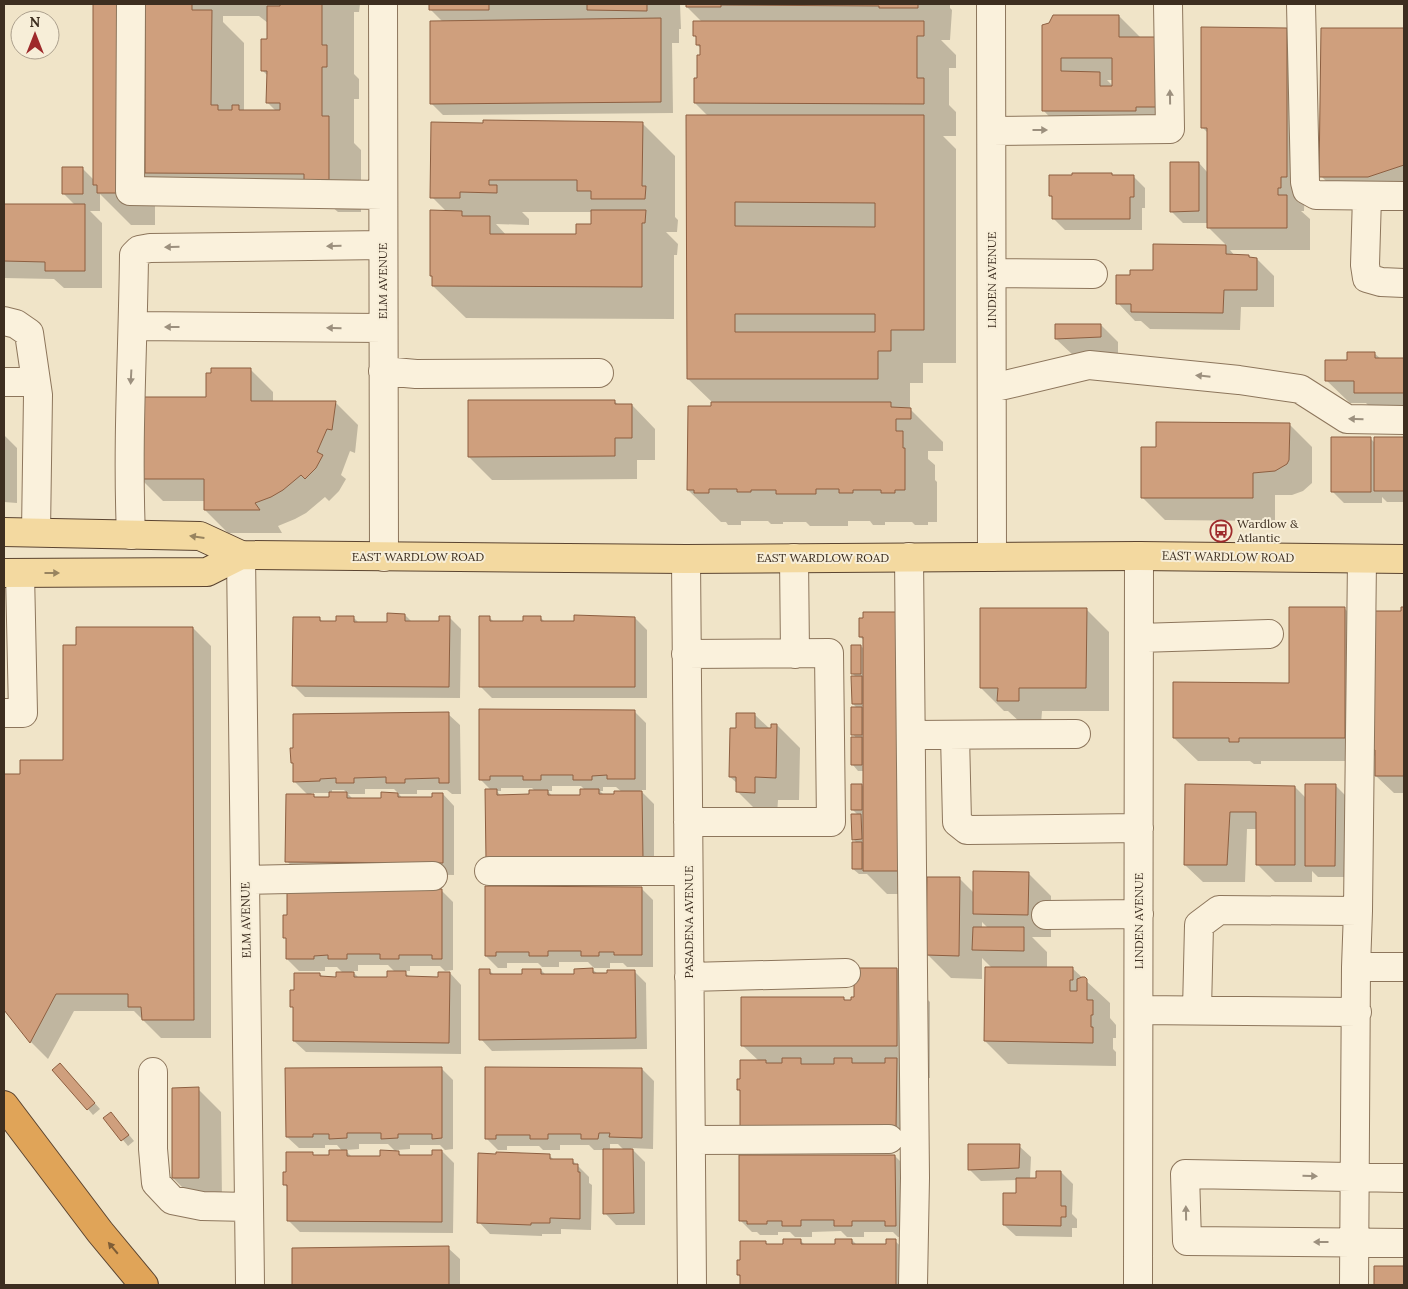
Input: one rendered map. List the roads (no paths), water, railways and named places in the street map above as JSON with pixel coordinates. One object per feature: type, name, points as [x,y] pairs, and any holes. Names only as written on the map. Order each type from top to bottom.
[{"type":"highway","points":[[4,1105],[100,1232],[144,1285]]},
{"type":"main road","name":"EAST WARDLOW ROAD","points":[[4,532],[200,536],[242,555],[686,559],[1139,556],[1404,559]]},
{"type":"main road","name":"EAST WARDLOW ROAD","points":[[12,573],[206,572],[242,555]]},
{"type":"street","points":[[132,4],[130,191],[383,195]]},
{"type":"street","name":"ELM AVENUE","points":[[382,4],[384,557]]},
{"type":"street","name":"LINDEN AVENUE","points":[[991,4],[992,557]]},
{"type":"street","points":[[992,131],[1170,129],[1168,4]]},
{"type":"street","points":[[1301,4],[1305,182],[1307,190],[1316,195],[1404,196]]},
{"type":"street","points":[[1367,196],[1365,265],[1367,278],[1381,282],[1404,283]]},
{"type":"street","points":[[131,535],[129,413],[134,255],[139,250],[150,248],[383,245]]},
{"type":"street","points":[[992,273],[1094,274]]},
{"type":"street","points":[[4,321],[16,324],[29,333],[38,395],[36,532]]},
{"type":"street","points":[[133,326],[383,328]]},
{"type":"street","points":[[992,388],[1089,365],[1239,380],[1300,390],[1347,420],[1404,420]]},
{"type":"street","points":[[383,371],[416,374],[599,373]]},
{"type":"street","points":[[4,382],[36,382]]},
{"type":"street","name":"ELM AVENUE","points":[[242,555],[250,1285]]},
{"type":"street","name":"LINDEN AVENUE","points":[[1138,1285],[1139,556]]},
{"type":"street","points":[[909,557],[915,1178],[913,1285]]},
{"type":"street","points":[[794,558],[795,654]]},
{"type":"street","name":"PASADENA AVENUE","points":[[686,559],[692,1285]]},
{"type":"street","points":[[1354,1285],[1356,967],[1362,559]]},
{"type":"street","points":[[4,713],[23,713],[12,573]]},
{"type":"street","points":[[1139,638],[1269,634]]},
{"type":"street","points":[[686,654],[829,653],[831,822],[688,822]]},
{"type":"street","points":[[911,735],[1076,734]]},
{"type":"street","points":[[955,735],[957,822],[966,830],[1139,828]]},
{"type":"street","points":[[489,871],[688,871]]},
{"type":"street","points":[[245,880],[433,876]]},
{"type":"street","points":[[1197,1010],[1199,925],[1219,910],[1358,911]]},
{"type":"street","points":[[1046,915],[1139,914]]},
{"type":"street","points":[[1356,967],[1404,967]]},
{"type":"street","points":[[689,977],[846,973]]},
{"type":"street","points":[[1139,1010],[1357,1012]]},
{"type":"street","points":[[153,1072],[153,1149],[156,1183],[172,1200],[202,1206],[249,1207]]},
{"type":"street","points":[[691,1140],[889,1139]]},
{"type":"street","points":[[1404,1178],[1186,1174],[1187,1241],[1404,1242]]},
{"type":"place","name":"Wardlow & Atlantic","points":[[1221,531]]}]
